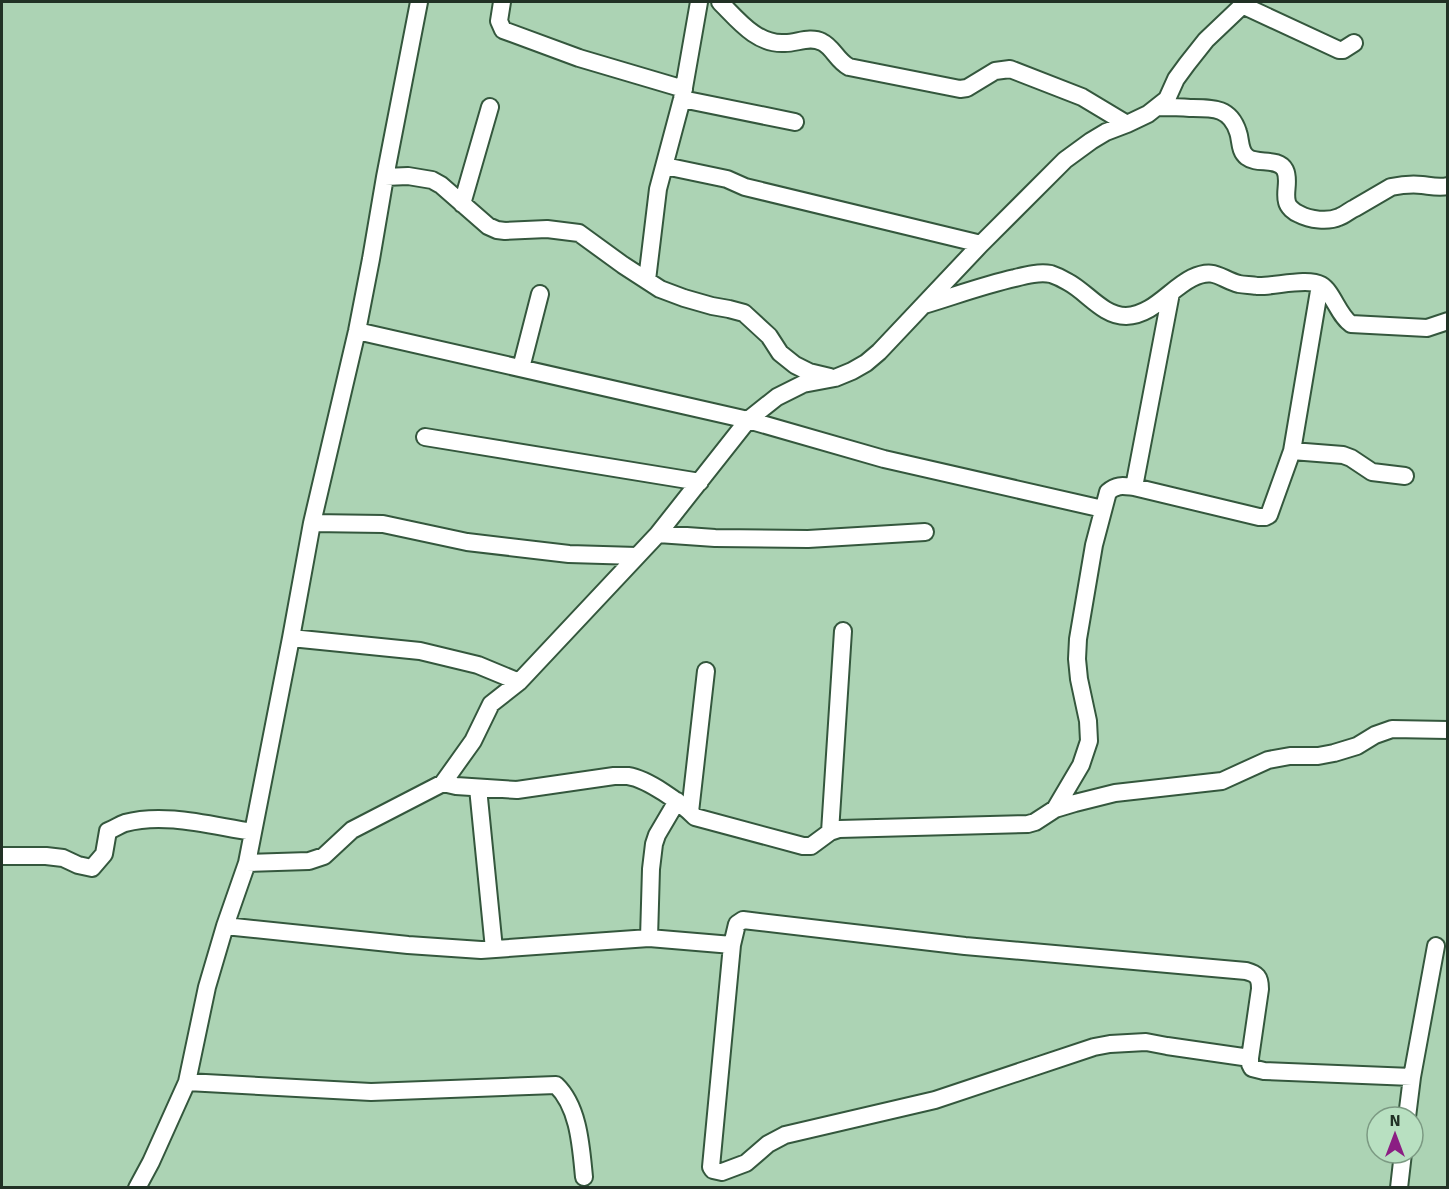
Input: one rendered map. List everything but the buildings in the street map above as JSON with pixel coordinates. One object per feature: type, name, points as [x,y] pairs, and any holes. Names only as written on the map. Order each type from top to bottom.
[{"type":"street","points":[[137,1188],[187,1082],[207,987],[247,863],[312,523],[357,331],[419,2]]},
{"type":"street","points":[[502,2],[499,21],[503,30],[508,33],[683,94],[795,122]]},
{"type":"street","points":[[646,280],[658,189],[683,94],[699,2]]},
{"type":"street","points":[[720,2],[758,37],[783,44],[804,40],[819,41],[825,44],[842,64],[849,67],[960,89],[967,88],[995,71],[1010,69],[1082,97],[1127,124]]},
{"type":"street","points":[[247,863],[309,861],[324,856],[352,830],[443,783],[473,741],[491,704],[519,682],[658,534],[748,420],[777,397],[803,384],[835,378],[866,363],[1065,160],[1106,132],[1127,124],[1158,107],[1167,99],[1176,79],[1206,40],[1244,3],[1339,50],[1354,43]]},
{"type":"street","points":[[462,204],[490,107]]},
{"type":"street","points":[[1158,107],[1213,108],[1223,111],[1236,124],[1242,150],[1246,156],[1281,165],[1286,171],[1287,203],[1293,211],[1312,219],[1339,217],[1391,187],[1418,185],[1441,188],[1448,186]]},
{"type":"street","points":[[664,166],[727,179],[745,187],[981,244]]},
{"type":"street","points":[[385,177],[408,176],[432,180],[488,226],[497,230],[547,229],[579,233],[660,289],[684,298],[744,313],[769,336],[780,353],[795,365],[809,372],[835,378]]},
{"type":"street","points":[[923,306],[998,282],[1035,274],[1051,274],[1068,282],[1108,311],[1116,315],[1129,316],[1145,311],[1191,278],[1205,273],[1219,274],[1238,283],[1260,286],[1293,282],[1320,285],[1326,290],[1345,320],[1352,324],[1427,328],[1448,321]]},
{"type":"street","points":[[1055,809],[1081,765],[1089,741],[1088,721],[1079,679],[1078,639],[1094,545],[1108,492],[1119,485],[1134,487],[1259,518],[1269,515],[1292,451],[1320,285]]},
{"type":"street","points":[[1134,487],[1170,293]]},
{"type":"street","points":[[521,368],[540,294]]},
{"type":"street","points":[[357,331],[748,420],[884,459],[1103,509]]},
{"type":"street","points":[[425,437],[700,482]]},
{"type":"street","points":[[1292,451],[1343,455],[1372,472],[1406,476]]},
{"type":"street","points":[[312,523],[383,524],[490,545],[569,554],[637,556]]},
{"type":"street","points":[[658,534],[715,538],[808,539],[925,532]]},
{"type":"street","points":[[830,832],[843,631]]},
{"type":"street","points":[[291,638],[420,651],[477,665],[519,682]]},
{"type":"street","points":[[649,938],[654,844],[657,834],[683,806],[706,671]]},
{"type":"street","points":[[443,783],[517,790],[614,776],[629,776],[644,782],[683,806],[694,817],[803,846],[812,846],[830,832],[839,829],[1028,824],[1055,809],[1075,802],[1115,793],[1222,782],[1268,760],[1334,753],[1357,746],[1375,735],[1392,729],[1448,730]]},
{"type":"street","points":[[477,788],[494,949]]},
{"type":"street","points":[[2,856],[63,858],[92,868],[104,854],[108,831],[123,823],[148,819],[170,819],[253,832]]},
{"type":"street","points":[[1250,1058],[1146,1042],[1094,1047],[935,1100],[785,1135],[768,1144],[746,1163],[722,1172],[717,1172],[711,1167],[732,945],[737,924],[743,920],[965,946],[1255,973],[1260,981],[1260,989],[1250,1058],[1252,1068],[1412,1077]]},
{"type":"street","points":[[225,926],[408,945],[481,950],[649,938],[732,945]]},
{"type":"street","points":[[1408,1105],[1436,946]]},
{"type":"street","points":[[187,1082],[371,1092],[556,1085],[563,1092],[575,1118],[584,1177]]},
{"type":"street","points":[[1399,1188],[1402,1165]]}]
